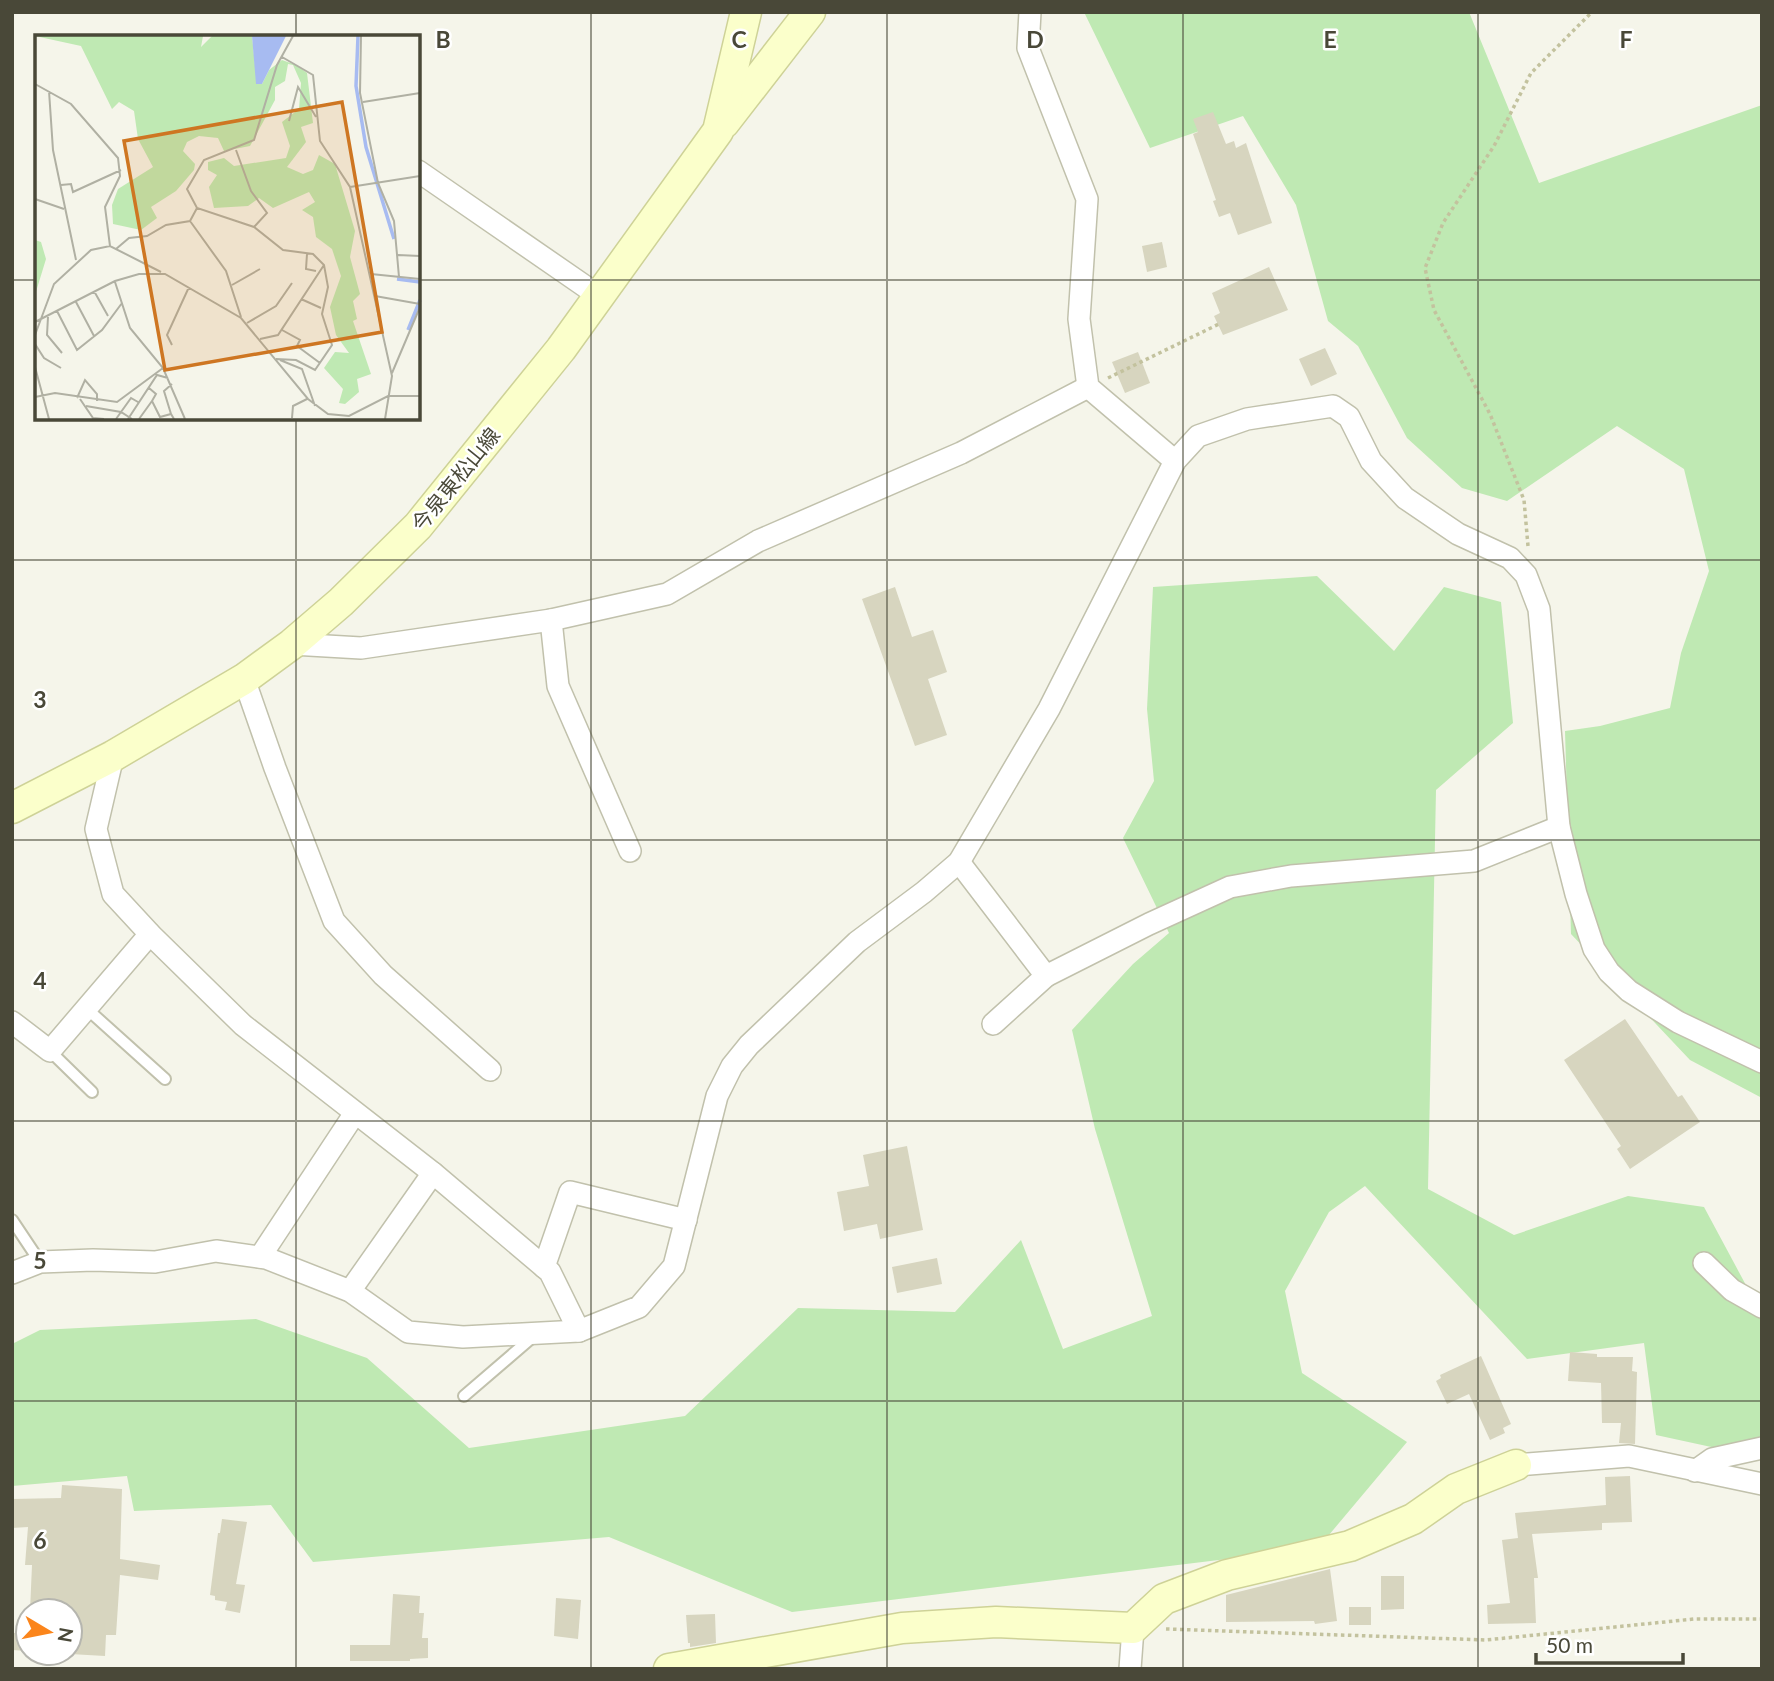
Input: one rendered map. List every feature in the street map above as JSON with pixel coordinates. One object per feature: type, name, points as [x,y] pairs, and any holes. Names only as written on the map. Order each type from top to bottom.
[{"type":"main road","name":"今泉東松山線","points":[[12,808],[113,756],[244,679],[292,644],[341,602],[418,526],[561,349],[718,131],[746,12]]},
{"type":"main road","points":[[718,131],[810,12]]},
{"type":"main road","points":[[668,1669],[902,1628],[996,1622],[1133,1628],[1164,1599],[1227,1576],[1350,1546],[1413,1519],[1456,1489],[1516,1465]]},
{"type":"street","points":[[1030,12],[1028,48],[1087,199],[1079,319],[1088,387],[1175,461]]},
{"type":"street","points":[[420,172],[599,296]]},
{"type":"street","points":[[292,644],[361,648],[551,620],[667,594],[758,541],[961,453],[1088,387]]},
{"type":"street","points":[[12,1273],[40,1262],[155,1262],[216,1251],[260,1257],[350,1291],[408,1332],[463,1336],[579,1331],[639,1307],[674,1266],[717,1096],[732,1066],[748,1045],[858,942],[959,862],[1049,709],[1175,461],[1198,436],[1247,419],[1333,406],[1349,417],[1371,461],[1405,498],[1458,534],[1510,558],[1526,575],[1539,609],[1559,827],[1576,894],[1594,949],[1609,972],[1629,991],[1678,1023],[1762,1062]]},
{"type":"street","points":[[551,620],[558,686],[630,851]]},
{"type":"street","points":[[244,679],[334,921],[383,975],[490,1070]]},
{"type":"street","points":[[113,756],[96,829],[113,894],[243,1025],[433,1173],[550,1272],[579,1331]]},
{"type":"street","points":[[993,1024],[1046,976],[1230,887],[1291,876],[1474,861],[1559,827]]},
{"type":"street","points":[[959,862],[1046,976]]},
{"type":"street","points":[[12,1023],[50,1051],[150,934]]},
{"type":"street","points":[[260,1257],[355,1113]]},
{"type":"street","points":[[350,1291],[433,1173]]},
{"type":"street","points":[[544,1267],[570,1192],[686,1220]]},
{"type":"street","points":[[1704,1263],[1732,1290],[1762,1307]]},
{"type":"street","points":[[1695,1471],[1712,1460],[1762,1448]]},
{"type":"street","points":[[1516,1465],[1629,1456],[1762,1484]]},
{"type":"street","points":[[1130,1669],[1133,1628]]},
{"type":"lane","points":[[86,1008],[165,1079]]},
{"type":"lane","points":[[50,1051],[92,1092]]},
{"type":"lane","points":[[12,1220],[40,1262]]},
{"type":"lane","points":[[464,1396],[537,1333]]},
{"type":"path","points":[[1529,550],[1524,500],[1490,414],[1434,310],[1425,268],[1443,223],[1494,146],[1531,73],[1592,12]]},
{"type":"path","points":[[1124,371],[1219,324]]},
{"type":"path","points":[[1133,1628],[1486,1640],[1694,1619],[1762,1619]]},
{"type":"green space","points":[[1084,12],[1469,12],[1539,183],[1762,105],[1762,1098],[1690,1060],[1571,934],[1565,731],[1600,726],[1670,708],[1681,653],[1709,571],[1684,469],[1617,426],[1507,501],[1462,488],[1407,438],[1358,346],[1328,321],[1296,205],[1243,116],[1150,148]]},
{"type":"green space","points":[[1317,576],[1394,651],[1444,587],[1501,602],[1513,723],[1436,790],[1428,1189],[1514,1235],[1628,1196],[1704,1207],[1762,1315],[1762,1458],[1656,1435],[1644,1343],[1527,1359],[1365,1186],[1329,1212],[1285,1291],[1302,1373],[1407,1442],[1318,1548],[792,1612],[609,1537],[313,1562],[271,1505],[134,1511],[127,1476],[12,1486],[12,1344],[40,1330],[256,1319],[367,1358],[469,1448],[685,1416],[798,1308],[955,1312],[1021,1240],[1063,1349],[1152,1316],[1095,1129],[1072,1030],[1133,964],[1169,933],[1123,838],[1154,781],[1147,709],[1153,587]]},
{"type":"building","points":[[1213,112],[1226,144],[1234,141],[1236,148],[1246,143],[1272,223],[1238,235],[1230,213],[1219,217],[1213,201],[1216,200],[1193,134],[1198,132],[1193,119]]},
{"type":"building","points":[[1162,242],[1167,267],[1147,272],[1142,246]]},
{"type":"building","points":[[1269,267],[1288,310],[1223,335],[1214,316],[1220,313],[1212,293]]},
{"type":"building","points":[[1325,348],[1337,374],[1311,386],[1299,359]]},
{"type":"building","points":[[1138,352],[1150,383],[1125,393],[1112,362]]},
{"type":"building","points":[[895,587],[912,637],[933,630],[947,672],[928,679],[947,735],[915,746],[862,599]]},
{"type":"building","points":[[1625,1019],[1678,1097],[1682,1095],[1700,1122],[1630,1169],[1617,1149],[1621,1146],[1564,1060]]},
{"type":"building","points":[[907,1146],[923,1230],[880,1239],[877,1224],[844,1231],[837,1192],[869,1186],[863,1155]]},
{"type":"building","points":[[937,1258],[942,1284],[897,1293],[892,1267]]},
{"type":"building","points":[[1570,1352],[1597,1354],[1597,1357],[1633,1357],[1632,1371],[1637,1372],[1635,1444],[1619,1443],[1621,1423],[1602,1423],[1601,1383],[1568,1381]]},
{"type":"building","points":[[1481,1356],[1511,1424],[1503,1428],[1505,1433],[1490,1440],[1469,1394],[1447,1404],[1436,1381],[1441,1378],[1440,1375]]},
{"type":"building","points":[[1630,1476],[1632,1522],[1602,1523],[1602,1530],[1532,1534],[1538,1578],[1534,1578],[1536,1623],[1488,1624],[1487,1605],[1510,1603],[1502,1540],[1518,1538],[1515,1513],[1606,1505],[1605,1477]]},
{"type":"building","points":[[62,1485],[122,1489],[120,1559],[160,1565],[158,1580],[120,1575],[116,1635],[106,1635],[105,1656],[84,1655],[84,1597],[31,1597],[32,1565],[25,1565],[28,1527],[12,1528],[12,1499],[61,1498]]},
{"type":"building","points":[[222,1519],[247,1522],[236,1584],[245,1585],[240,1613],[225,1610],[227,1602],[215,1600],[215,1596],[210,1595]]},
{"type":"building","points":[[1330,1569],[1337,1621],[1315,1624],[1314,1621],[1226,1622],[1226,1595]]},
{"type":"building","points":[[1381,1576],[1404,1576],[1404,1609],[1381,1610]]},
{"type":"building","points":[[393,1594],[420,1596],[419,1613],[424,1613],[422,1638],[428,1638],[428,1658],[410,1661],[350,1661],[350,1645],[390,1645]]},
{"type":"building","points":[[556,1598],[581,1600],[578,1639],[554,1636]]},
{"type":"building","points":[[1349,1607],[1371,1607],[1371,1625],[1349,1625]]},
{"type":"building","points":[[715,1614],[716,1643],[690,1647],[686,1615]]},
{"type":"building","points":[[12,1633],[14,1633],[14,1650]]}]
